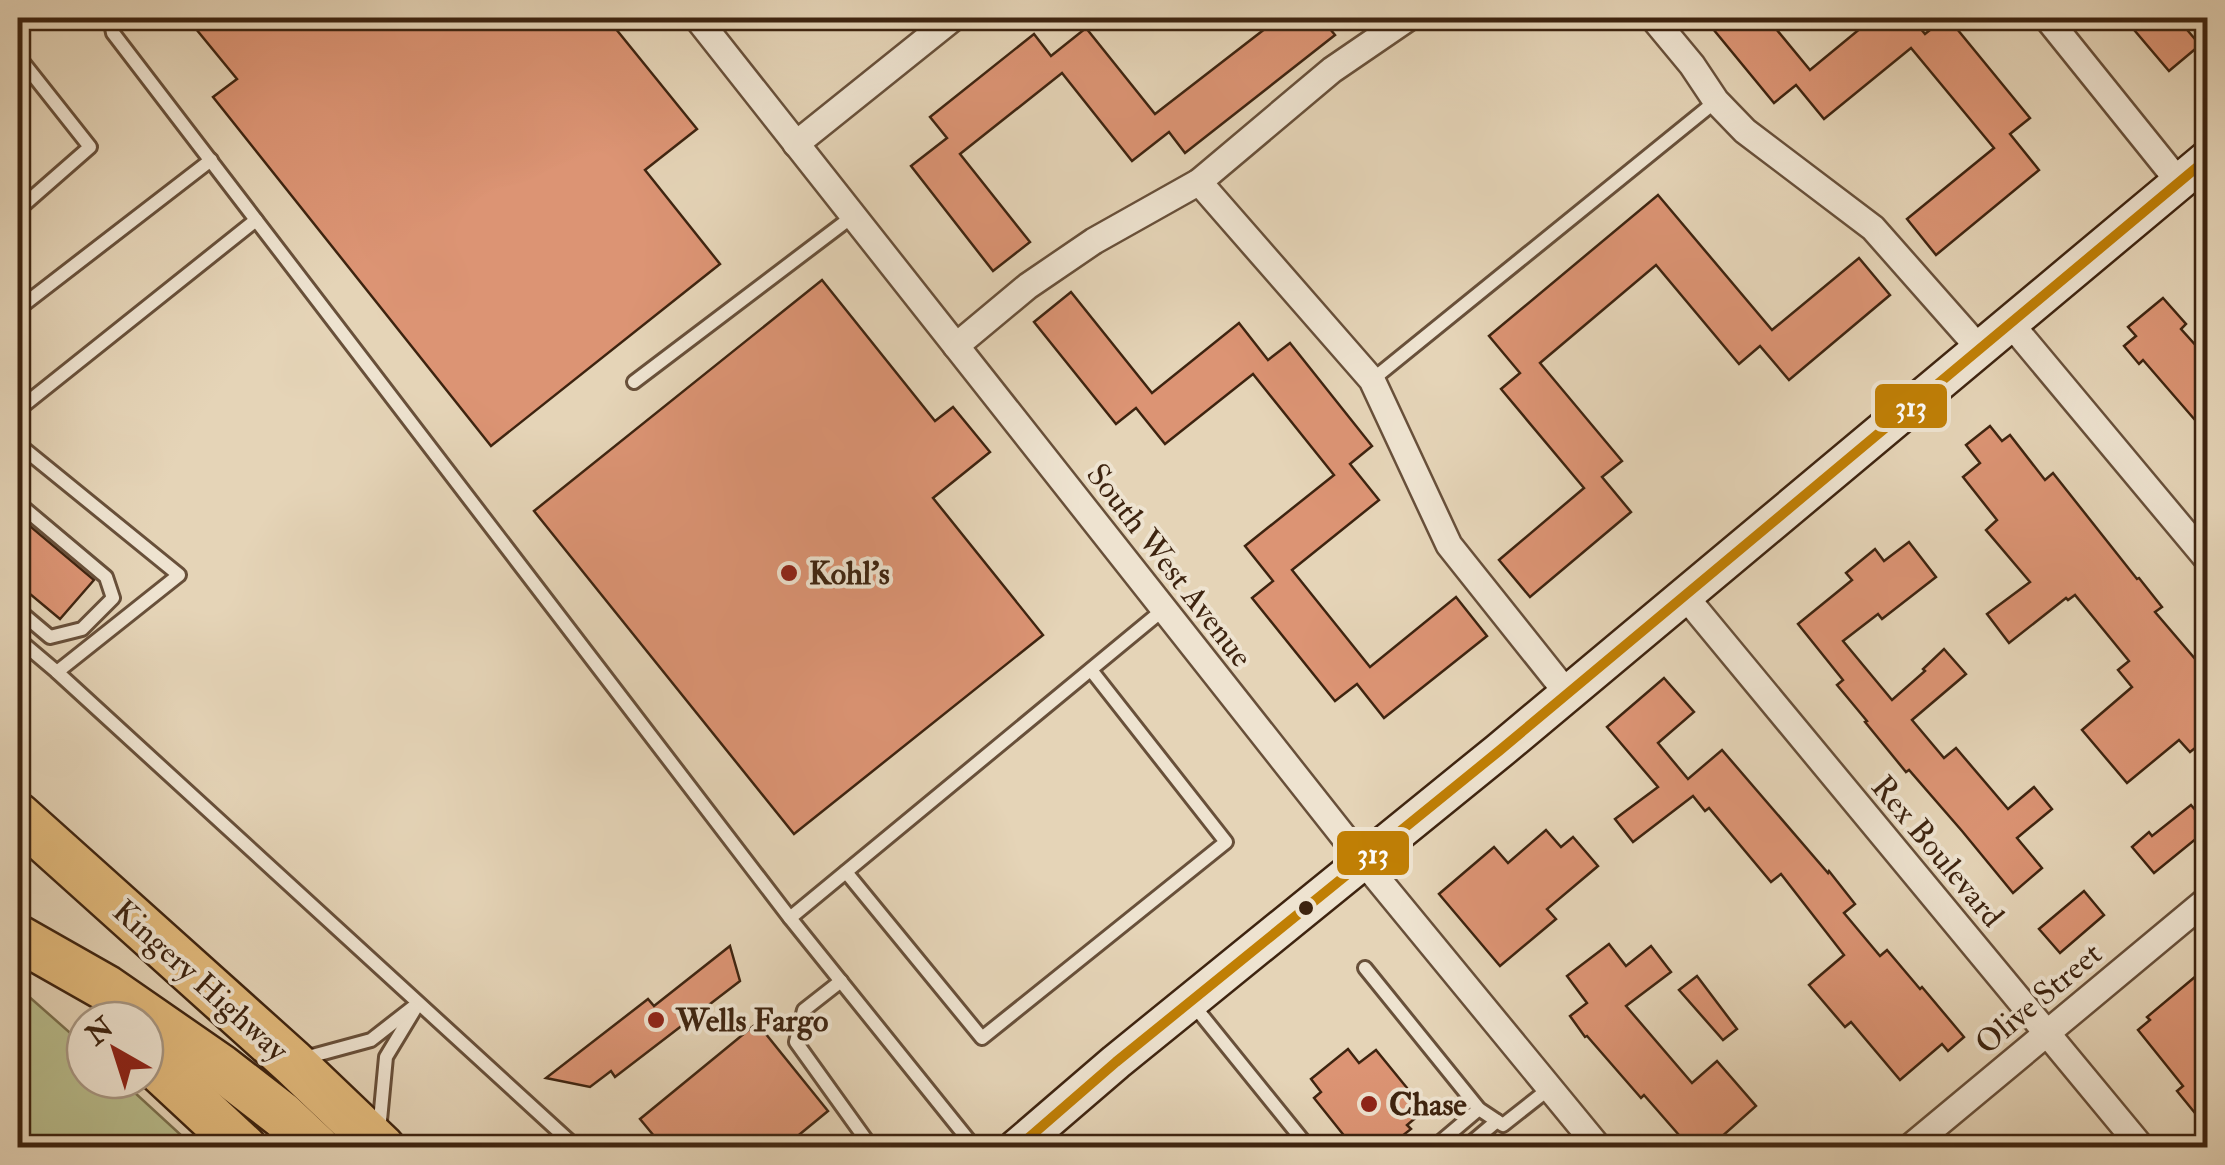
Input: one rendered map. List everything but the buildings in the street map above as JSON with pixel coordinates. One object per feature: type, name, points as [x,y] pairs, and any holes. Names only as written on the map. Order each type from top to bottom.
[{"type":"highway","name":"Kingery Highway","points":[[18,816],[380,1146]]},
{"type":"highway","points":[[18,939],[84,1000]]},
{"type":"highway","points":[[18,939],[106,988],[204,1056],[282,1115],[317,1148]]},
{"type":"highway","points":[[165,1075],[244,1148]]},
{"type":"main road","points":[[1016,1148],[2208,158]]},
{"type":"street","name":"South West Avenue","points":[[696,18],[1363,861],[1599,1148]]},
{"type":"street","points":[[796,144],[953,18]]},
{"type":"street","points":[[956,346],[1028,286],[1068,259],[1200,182],[1332,70],[1408,18]]},
{"type":"street","points":[[1653,18],[1716,101],[1745,130],[1873,228],[1979,348]]},
{"type":"street","points":[[2047,18],[2179,182]]},
{"type":"street","points":[[1200,182],[1372,380],[1449,544],[1568,693]]},
{"type":"street","points":[[2010,323],[2208,560]]},
{"type":"street","name":"Rex Boulevard","points":[[1684,595],[2142,1148]]},
{"type":"street","name":"Olive Street","points":[[1910,1148],[2208,898]]},
{"type":"lane","points":[[110,18],[113,33],[790,918],[974,1148]]},
{"type":"lane","points":[[18,56],[90,147],[18,210]]},
{"type":"lane","points":[[1372,380],[1716,101]]},
{"type":"lane","points":[[18,308],[211,160]]},
{"type":"lane","points":[[634,382],[852,216]]},
{"type":"lane","points":[[18,410],[256,220]]},
{"type":"lane","points":[[18,444],[180,575],[57,672]]},
{"type":"lane","points":[[18,502],[106,577],[113,598],[82,629],[50,637],[18,610]]},
{"type":"lane","points":[[790,918],[1164,610]]},
{"type":"lane","points":[[18,639],[577,1148]]},
{"type":"lane","points":[[846,872],[982,1038],[1226,842],[1091,670]]},
{"type":"lane","points":[[1365,968],[1479,1109],[1503,1125],[1550,1088]]},
{"type":"lane","points":[[841,981],[804,1010],[796,1042],[872,1148]]},
{"type":"lane","points":[[1190,1002],[1310,1148]]},
{"type":"lane","points":[[292,1062],[371,1040],[418,1004]]},
{"type":"lane","points":[[380,1146],[386,1057],[418,1004]]},
{"type":"lane","points":[[1433,1148],[1479,1109]]},
{"type":"lane","points":[[1465,1148],[1497,1121]]},
{"type":"green space","points":[[18,987],[65,1028],[65,1100],[143,1100],[194,1147],[18,1147]]},
{"type":"transit line","name":"313","points":[[1017,1148],[2208,158]]},
{"type":"place","name":"Kohl's","points":[[789,573]]},
{"type":"place","name":"Wells Fargo","points":[[656,1020]]},
{"type":"place","name":"Chase","points":[[1369,1104]]}]
